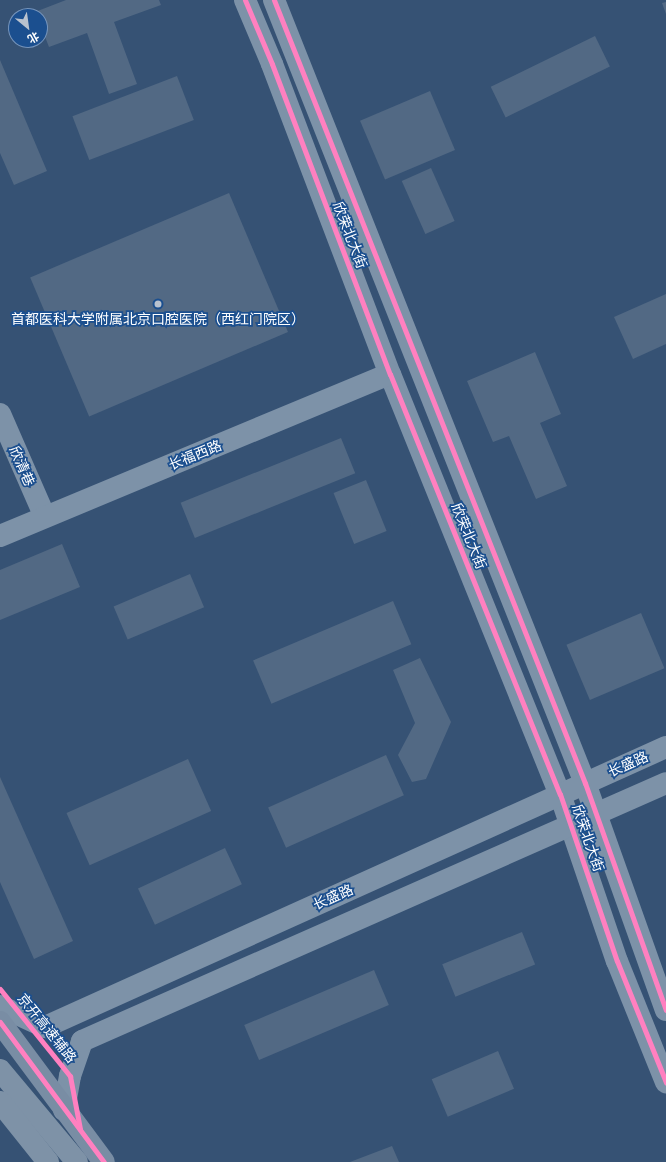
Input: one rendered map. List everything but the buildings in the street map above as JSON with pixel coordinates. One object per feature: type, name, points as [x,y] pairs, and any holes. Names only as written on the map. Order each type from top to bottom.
[{"type":"highway","points":[[0,1070],[77,1162]]},
{"type":"highway","points":[[0,1102],[48,1162]]},
{"type":"main road","points":[[0,1022],[104,1162]]},
{"type":"street","name":"欣荣北大街","points":[[245,0],[275,71],[390,374],[560,794],[617,961],[666,1082]]},
{"type":"street","name":"欣荣北大街","points":[[274,0],[585,783],[595,815],[666,1010]]},
{"type":"street","name":"长福西路","points":[[0,536],[390,374]]},
{"type":"street","name":"欣清巷","points":[[0,414],[45,517]]},
{"type":"street","name":"长盛路","points":[[0,1006],[45,1027],[666,747]]},
{"type":"street","points":[[64,1110],[70,1076],[82,1041],[666,783]]},
{"type":"cycle path","points":[[245,0],[272,64],[390,374],[560,794],[617,961],[666,1082]]},
{"type":"cycle path","points":[[274,0],[585,783],[666,1010]]},
{"type":"cycle path","name":"京开高速辅路","points":[[0,989],[70,1076],[80,1129]]},
{"type":"cycle path","points":[[0,1022],[104,1162]]},
{"type":"place","name":"首都医科大学附属北京口腔医院（西红门院区）","points":[[158,304]]}]
